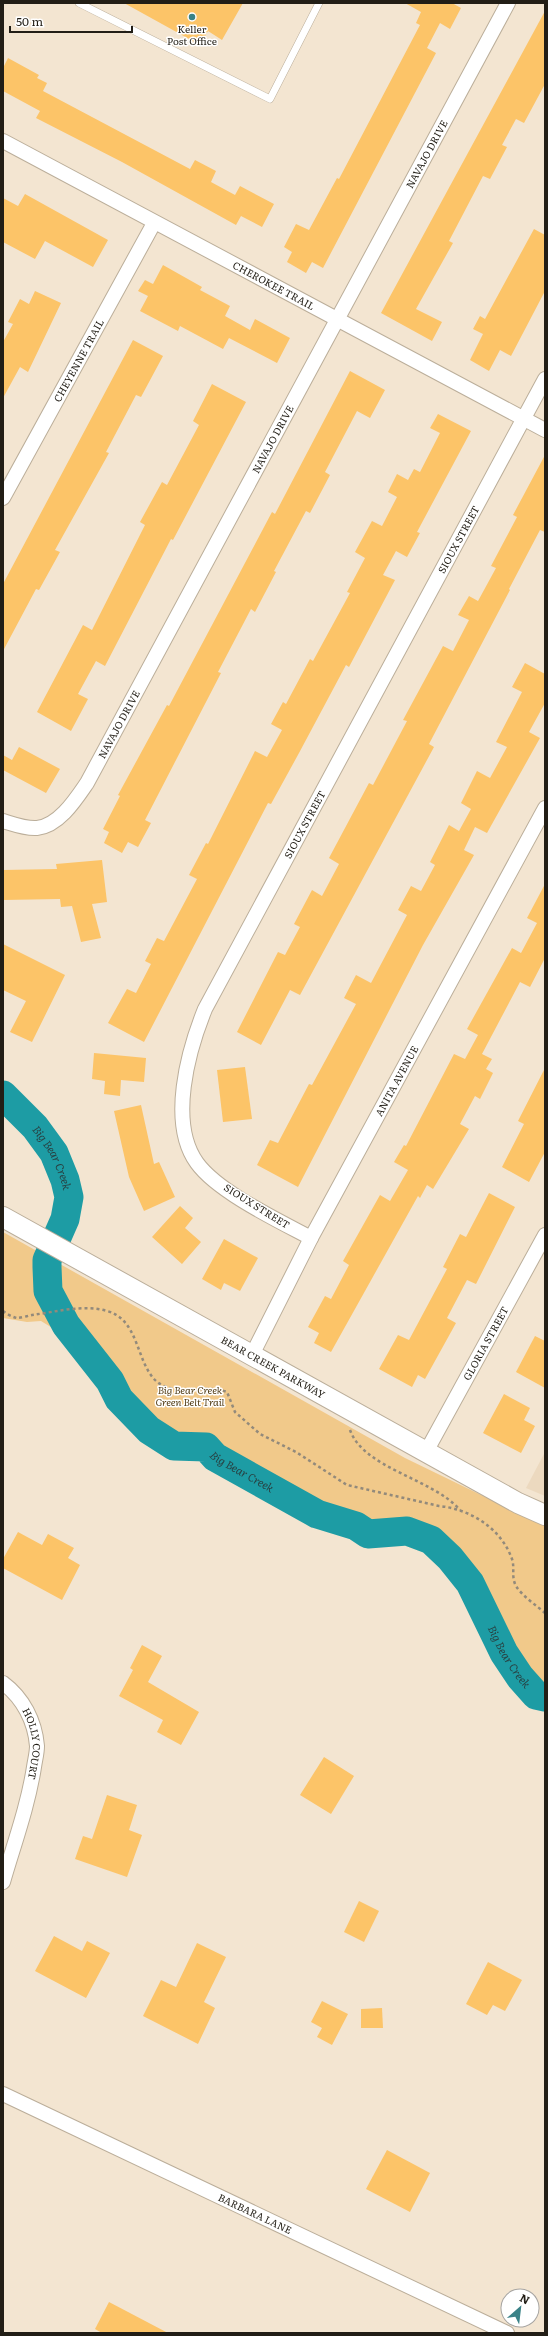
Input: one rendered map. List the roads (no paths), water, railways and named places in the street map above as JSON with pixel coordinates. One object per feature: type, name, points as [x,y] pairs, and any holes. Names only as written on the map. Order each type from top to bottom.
[{"type":"main road","name":"BEAR CREEK PARKWAY","points":[[3,1217],[518,1503],[545,1516]]},
{"type":"street","name":"NAVAJO DRIVE","points":[[3,821],[37,828],[48,824],[61,815],[83,788],[508,3]]},
{"type":"street","name":"CHEROKEE TRAIL","points":[[3,141],[154,224],[337,318],[545,430]]},
{"type":"street","name":"CHEYENNE TRAIL","points":[[3,498],[154,224]]},
{"type":"street","name":"SIOUX STREET","points":[[311,1238],[240,1199],[197,1163],[184,1129],[182,1112],[189,1054],[205,1008],[545,379]]},
{"type":"street","name":"ANITA AVENUE","points":[[252,1355],[311,1238],[545,808]]},
{"type":"street","name":"GLORIA STREET","points":[[426,1452],[545,1235]]},
{"type":"street","name":"HOLLY COURT","points":[[3,1683],[17,1696],[26,1710],[33,1726],[37,1747],[31,1786],[3,1882]]},
{"type":"street","name":"BARBARA LANE","points":[[3,2094],[507,2333]]},
{"type":"lane","points":[[79,3],[270,99],[319,3]]},
{"type":"waterway","name":"Big Bear Creek","points":[[3,1095],[35,1127],[54,1153],[65,1180],[69,1197],[65,1219],[47,1260],[48,1291],[66,1325],[110,1381],[119,1399],[149,1430],[174,1446],[206,1447],[215,1457],[317,1514],[356,1526],[368,1534],[407,1531],[431,1540],[450,1558],[470,1583],[504,1653],[520,1677],[536,1695],[545,1697]]},
{"type":"place","name":"Keller Post Office","points":[[192,17]]},
{"type":"park label","name":"Big Bear Creek Green Belt Trail","points":[[190,1396]]}]
